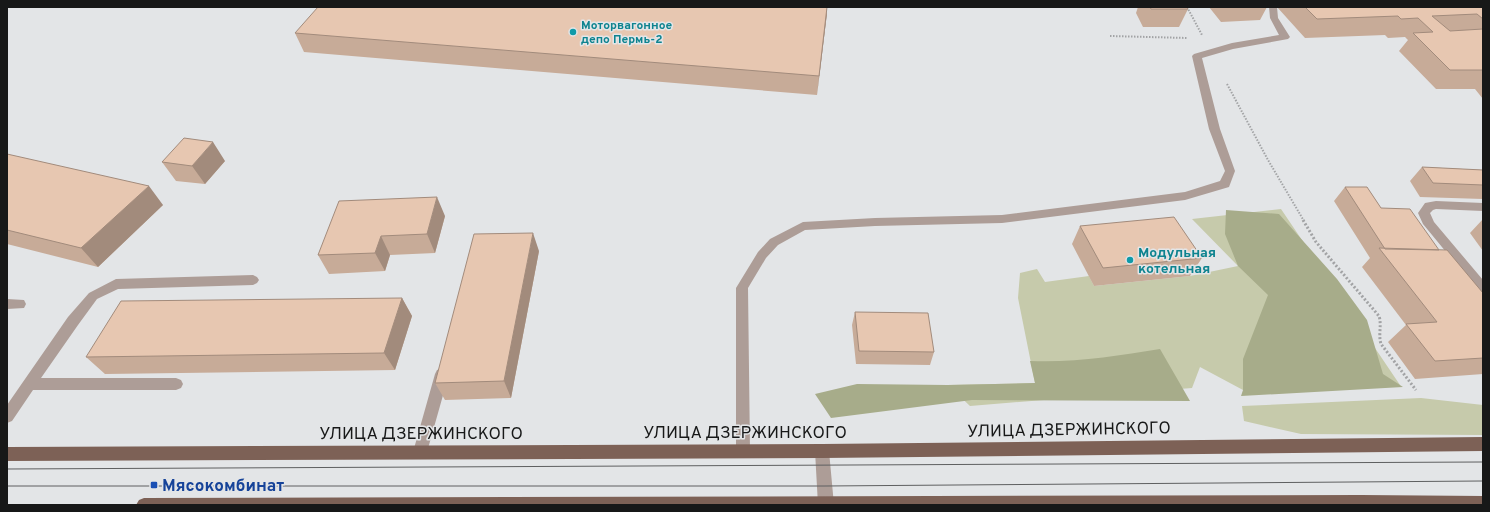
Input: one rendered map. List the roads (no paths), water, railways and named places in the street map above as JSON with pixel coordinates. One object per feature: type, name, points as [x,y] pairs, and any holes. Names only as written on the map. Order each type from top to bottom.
[{"type":"main road","name":"УЛИЦА ДЗЕРЖИНСКОГО","points":[[7,454],[822,451],[1483,444]]},
{"type":"main road","points":[[144,505],[1483,503]]},
{"type":"lane","points":[[743,451],[742,288],[762,255],[774,242],[803,226],[875,222],[1002,219],[1185,196],[1225,184],[1230,171],[1222,155],[1197,56],[1232,46],[1285,37],[1274,18],[1273,7]]},
{"type":"lane","points":[[1483,207],[1436,205],[1429,206],[1424,213],[1429,224],[1483,288]]},
{"type":"lane","points":[[7,417],[73,322],[93,296],[116,284],[253,280]]},
{"type":"lane","points":[[7,304],[20,304]]},
{"type":"lane","points":[[420,452],[444,365]]},
{"type":"lane","points":[[30,384],[176,384]]},
{"type":"lane","points":[[822,451],[826,504]]},
{"type":"tram line","points":[[7,469],[1483,462]]},
{"type":"tram line","points":[[7,486],[825,486],[1483,481]]},
{"type":"place","name":"Моторвагонное депо Пермь-2","points":[[573,32]]},
{"type":"place","name":"Модульная котельная","points":[[1130,260]]},
{"type":"place","name":"Мясокомбинат","points":[[154,485]]}]
